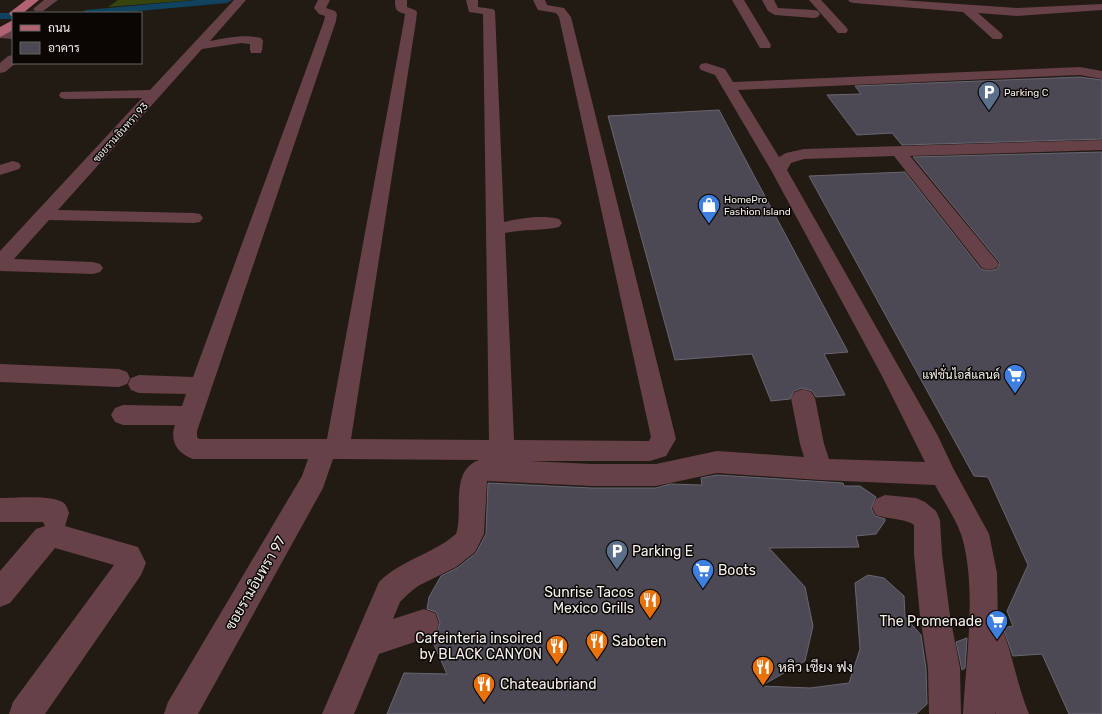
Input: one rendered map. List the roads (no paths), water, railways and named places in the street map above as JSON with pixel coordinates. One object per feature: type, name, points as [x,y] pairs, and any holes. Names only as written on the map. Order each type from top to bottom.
[{"type":"main road","points":[[17,12],[34,7]]},
{"type":"main road","points":[[0,23],[12,14]]},
{"type":"main road","points":[[0,33],[12,25]]},
{"type":"street","points":[[34,7],[52,0]]},
{"type":"street","name":"ซอยรามอินทรา 93","points":[[0,264],[240,0]]},
{"type":"street","points":[[324,0],[320,8],[323,12],[331,14],[330,21],[185,432],[185,440],[194,449],[650,451],[657,449],[664,439],[565,17],[560,10],[542,8],[539,0]]},
{"type":"street","name":"ซอยรามอินทรา 97","points":[[180,714],[331,449],[410,21],[411,12],[401,9],[401,0]]},
{"type":"street","points":[[472,0],[473,10],[489,11],[502,450]]},
{"type":"street","points":[[738,0],[765,45]]},
{"type":"street","points":[[768,0],[772,9],[779,12],[814,14]]},
{"type":"street","points":[[815,0],[842,30]]},
{"type":"street","points":[[854,0],[1017,12],[1102,7]]},
{"type":"street","points":[[939,6],[952,18]]},
{"type":"street","points":[[967,9],[997,36]]},
{"type":"street","points":[[0,33],[12,35]]},
{"type":"street","points":[[199,45],[247,39],[257,41],[256,50]]},
{"type":"street","points":[[0,69],[12,60]]},
{"type":"street","points":[[706,67],[720,72],[780,170],[901,390],[975,534],[983,572],[984,616],[980,714]]},
{"type":"street","points":[[728,86],[1080,71],[1102,75]]},
{"type":"street","points":[[66,95],[154,94]]},
{"type":"street","points":[[780,170],[781,162],[787,157],[804,154],[1102,144]]},
{"type":"street","points":[[898,151],[989,264]]},
{"type":"street","points":[[45,215],[194,218]]},
{"type":"street","points":[[495,229],[520,224],[553,223]]},
{"type":"street","points":[[0,264],[93,268]]},
{"type":"street","points":[[0,373],[201,386]]},
{"type":"street","points":[[803,398],[812,444],[820,469]]},
{"type":"street","points":[[123,415],[190,416]]},
{"type":"street","points":[[338,714],[385,600],[392,588],[405,578],[460,549],[467,542],[470,534],[474,479],[478,473],[485,469],[592,479],[656,475],[716,462],[820,469],[943,474]]},
{"type":"street","points":[[885,507],[916,510],[927,520],[928,554],[935,616],[944,668],[945,714]]},
{"type":"street","points":[[0,510],[52,510],[56,513],[54,532],[0,593]]},
{"type":"street","points":[[25,714],[131,566],[132,562],[128,556],[54,532]]},
{"type":"street","points":[[984,616],[1007,702],[1013,714]]},
{"type":"street","points":[[368,642],[424,624]]},
{"type":"waterway","points":[[97,12],[227,0]]},
{"type":"waterway","points":[[0,16],[12,16]]},
{"type":"place","name":"Parking C","points":[[989,112]]},
{"type":"place","name":"HomePro Fashion Island","points":[[709,224]]},
{"type":"place","name":"แฟชั่นไอส์แลนด์","points":[[1015,394]]},
{"type":"place","name":"Parking E","points":[[617,570]]},
{"type":"place","name":"Boots","points":[[703,590]]},
{"type":"place","name":"Sunrise Tacos Mexico Grills","points":[[650,620]]},
{"type":"place","name":"The Promenade","points":[[997,640]]},
{"type":"place","name":"Saboten","points":[[597,660]]},
{"type":"place","name":"Cafeinteria insoired by BLACK CANYON","points":[[557,666]]},
{"type":"place","name":"หลิว เซียง ฟง","points":[[763,686]]},
{"type":"place","name":"Chateaubriand","points":[[484,704]]}]
